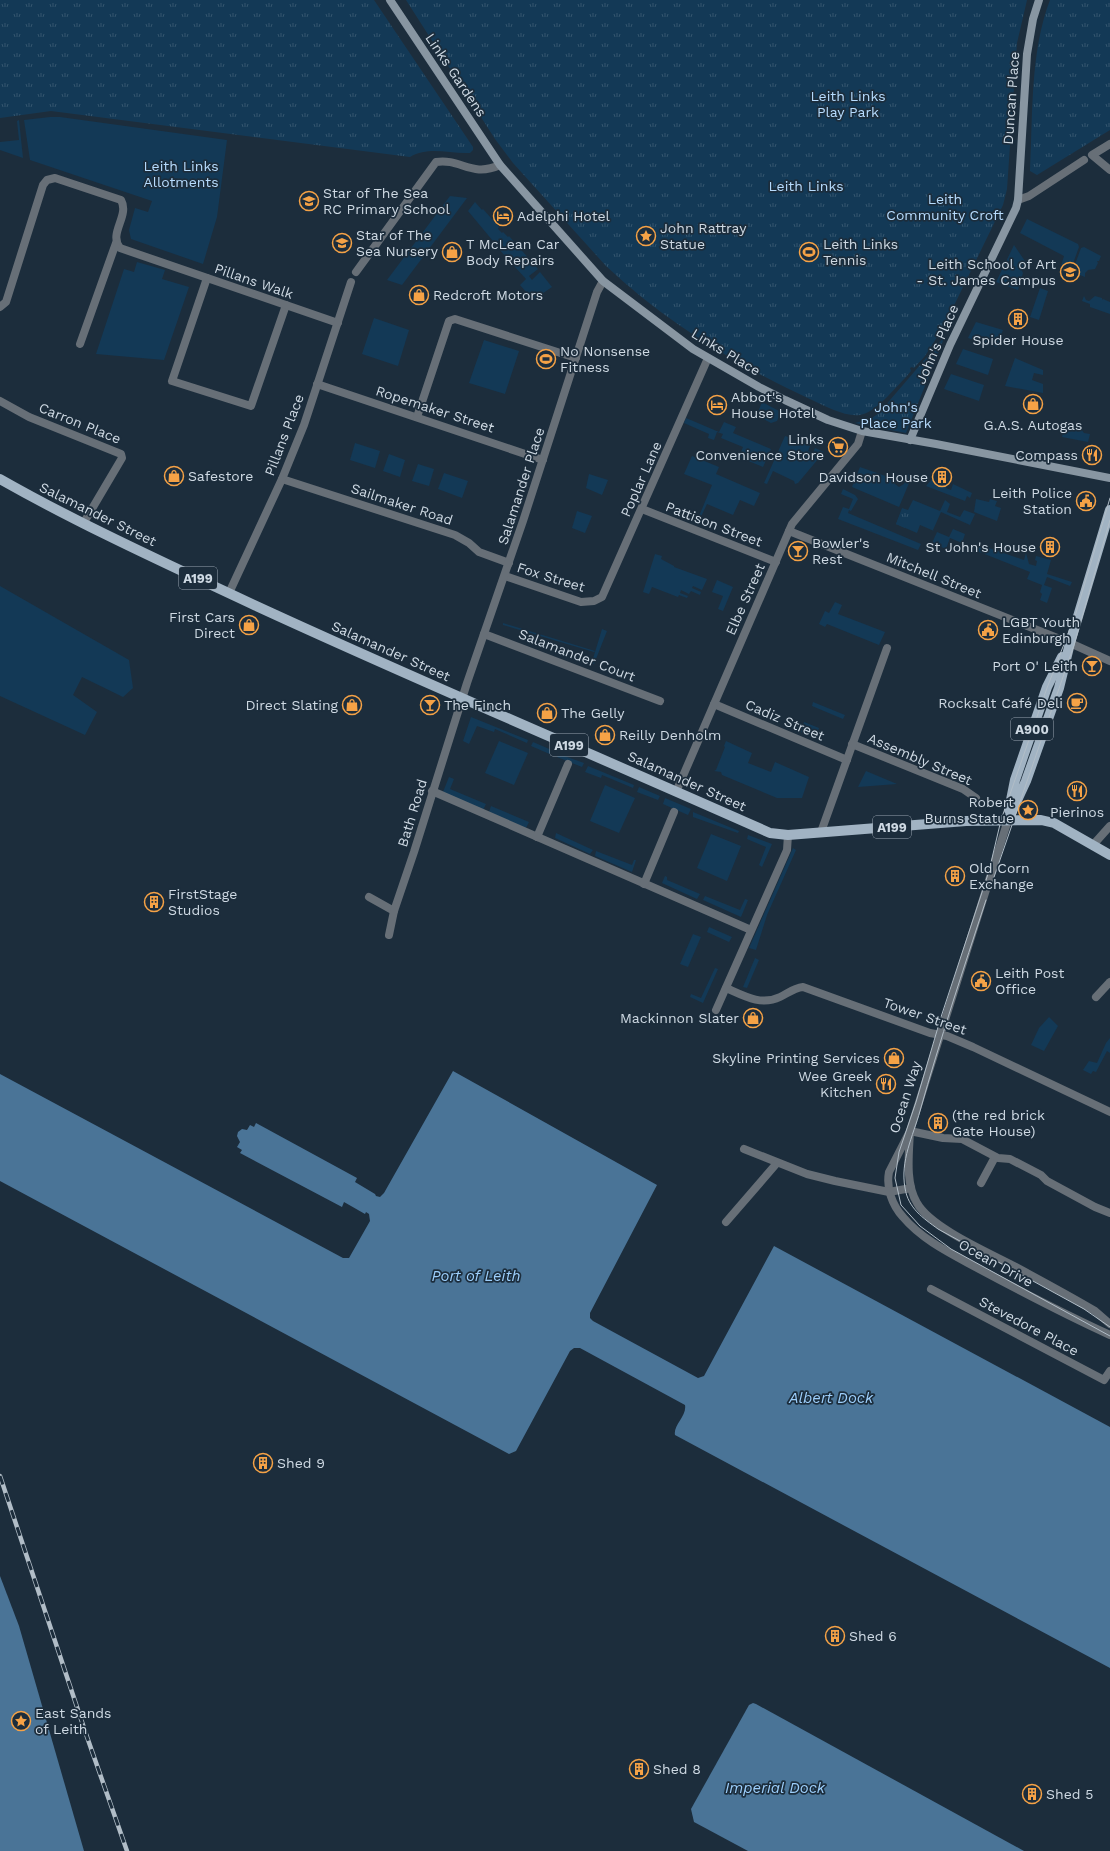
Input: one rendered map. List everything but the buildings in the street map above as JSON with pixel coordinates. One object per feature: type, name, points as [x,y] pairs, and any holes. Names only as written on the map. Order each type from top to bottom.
[{"type":"main road","name":"Salamander Street","points":[[0,479],[42,504],[229,593],[462,698],[770,833],[788,835]]},
{"type":"main road","name":"A900","points":[[1008,820],[1015,780],[1047,687],[1070,643],[1110,510]]},
{"type":"main road","name":"A199","points":[[788,835],[1008,820],[1048,821],[1110,855]]},
{"type":"street","name":"Links Gardens","points":[[390,0],[500,165],[596,274]]},
{"type":"street","name":"Duncan Place","points":[[1018,200],[1026,54],[1033,19],[1039,0]]},
{"type":"street","points":[[1110,144],[1092,155],[1110,170]]},
{"type":"street","points":[[1018,200],[1029,196],[1084,160]]},
{"type":"street","points":[[356,272],[436,162],[444,162],[484,171],[500,165]]},
{"type":"street","points":[[0,307],[6,302],[43,185],[47,180],[55,178],[121,200],[124,210],[116,236],[116,244],[80,344]]},
{"type":"street","name":"John's Place","points":[[910,440],[950,345],[1013,215],[1018,200]]},
{"type":"street","name":"Pillans Walk","points":[[116,244],[120,248],[162,263],[338,323]]},
{"type":"street","name":"Links Place","points":[[596,274],[603,282],[708,358],[758,387],[828,420],[880,435],[1110,478]]},
{"type":"street","points":[[207,278],[172,381],[251,406],[286,305]]},
{"type":"street","name":"Pillans Place","points":[[229,593],[282,479],[304,425],[351,282]]},
{"type":"street","name":"Salamander Place","points":[[462,698],[505,576],[597,292],[603,282]]},
{"type":"street","points":[[417,416],[449,321],[455,319],[576,358]]},
{"type":"street","name":"Poplar Lane","points":[[590,602],[598,600],[605,594],[708,358]]},
{"type":"street","name":"Ropemaker Street","points":[[317,384],[417,416],[543,460]]},
{"type":"street","name":"Carron Place","points":[[0,401],[29,417],[122,454],[122,458],[83,524]]},
{"type":"street","name":"Elbe Street","points":[[676,792],[795,519],[858,444],[862,431]]},
{"type":"street","name":"Sailmaker Road","points":[[282,479],[455,535],[469,542],[479,552],[509,563]]},
{"type":"street","name":"Pattison Street","points":[[642,509],[776,562]]},
{"type":"street","name":"Mitchell Street","points":[[789,531],[1070,643],[1110,661]]},
{"type":"street","name":"Fox Street","points":[[505,576],[581,602],[590,602]]},
{"type":"street","name":"Salamander Court","points":[[484,634],[660,701]]},
{"type":"street","name":"Assembly Street","points":[[821,832],[887,648]]},
{"type":"street","name":"Bath Road","points":[[389,935],[394,911],[462,698]]},
{"type":"street","name":"Cadiz Street","points":[[714,704],[847,760]]},
{"type":"street","name":"Assembly Street","points":[[852,744],[963,789],[976,798]]},
{"type":"street","points":[[538,836],[568,764]]},
{"type":"street","points":[[432,791],[751,930]]},
{"type":"street","points":[[644,884],[674,812]]},
{"type":"street","name":"Ocean Way","points":[[892,1166],[910,1131],[1008,820]]},
{"type":"street","points":[[1093,845],[1110,826]]},
{"type":"street","points":[[716,1010],[787,850],[788,835]]},
{"type":"street","points":[[369,897],[394,911]]},
{"type":"street","points":[[1096,997],[1110,982]]},
{"type":"street","name":"Tower Street","points":[[726,988],[745,997],[762,1001],[772,1000],[795,988],[803,987],[973,1046],[1110,1112]]},
{"type":"street","points":[[910,1131],[943,1138],[962,1139],[995,1156],[1010,1159],[1041,1175],[1046,1181],[1094,1207],[1110,1213]]},
{"type":"street","name":"Ocean Drive","points":[[910,1131],[909,1167],[911,1188],[916,1202],[922,1212],[940,1225],[1095,1311],[1110,1324]]},
{"type":"street","points":[[744,1149],[777,1163],[835,1181],[889,1192],[911,1188]]},
{"type":"street","points":[[981,1183],[995,1156]]},
{"type":"street","points":[[726,1222],[777,1163]]},
{"type":"street","name":"Ocean Drive","points":[[892,1166],[888,1179],[889,1192],[895,1207],[904,1219],[917,1231],[937,1245],[1052,1308],[1110,1334]]},
{"type":"street","name":"Stevedore Place","points":[[931,1289],[1104,1380],[1110,1371]]},
{"type":"green space","points":[[0,0],[374,0],[473,147],[473,150],[470,153],[432,151],[410,157],[51,111],[0,118]]},
{"type":"green space","name":"Leith Links","points":[[406,0],[1027,0],[1017,43],[1007,189],[1003,205],[944,326],[925,356],[914,368],[910,368],[911,371],[906,377],[872,410],[860,415],[842,413],[784,387],[703,341],[653,306],[606,266],[513,163],[495,139]]},
{"type":"green space","points":[[1050,0],[1110,0],[1110,130],[1037,175],[1030,171],[1032,106],[1039,41]]},
{"type":"green space","name":"Leith Links Allotments","points":[[60,117],[227,140],[217,217],[203,264],[131,239],[129,230],[135,208],[148,212],[152,201],[30,160],[24,120]]},
{"type":"green space","points":[[19,120],[23,158],[0,150],[0,142],[19,140],[17,121]]},
{"type":"green space","points":[[450,196],[467,198],[402,285],[387,280]]},
{"type":"green space","points":[[475,202],[499,227],[498,229],[508,237],[509,236],[538,269],[529,276],[532,280],[540,272],[552,287],[533,300],[520,285],[526,279],[497,247],[499,245],[494,240],[493,241],[468,211]]},
{"type":"green space","points":[[1027,219],[1078,244],[1079,247],[1071,269],[1068,271],[1062,269],[1061,266],[1064,256],[1020,233]]},
{"type":"green space","points":[[1014,245],[1027,264],[1022,271],[1023,273],[1018,290],[996,282]]},
{"type":"green space","points":[[1084,247],[1101,256],[1099,261],[1097,261],[1098,263],[1095,269],[1088,270],[1085,273],[1085,277],[1075,273],[1073,270],[1081,248]]},
{"type":"green space","points":[[137,262],[165,270],[162,279],[189,287],[164,360],[96,354],[124,269],[134,272]]},
{"type":"green space","points":[[1040,288],[1048,291],[1039,320],[1030,317]]},
{"type":"green space","points":[[1084,296],[1086,300],[1089,301],[1095,296],[1110,302],[1110,314],[1090,307],[1090,304],[1082,301]]},
{"type":"green space","points":[[374,318],[409,330],[398,366],[362,354]]},
{"type":"green space","points":[[976,322],[1003,330],[997,347],[968,338]]},
{"type":"green space","name":"John's Place Park","points":[[945,336],[906,433],[855,423],[870,419],[878,414]]},
{"type":"green space","points":[[484,340],[519,351],[505,394],[469,383]]},
{"type":"green space","points":[[963,349],[993,359],[988,375],[956,364]]},
{"type":"green space","points":[[1015,358],[1043,370],[1043,375],[1034,373],[1032,380],[1043,384],[1043,393],[1005,386]]},
{"type":"green space","points":[[951,374],[984,385],[979,401],[944,389]]},
{"type":"green space","points":[[762,402],[781,412],[777,421],[771,423],[758,416]]},
{"type":"green space","points":[[686,418],[719,432],[724,422],[736,427],[733,433],[771,449],[763,467],[739,457],[743,447],[721,438],[723,434],[717,432],[714,440],[708,438],[709,434],[684,423]]},
{"type":"green space","points":[[1065,425],[1081,429],[1084,433],[1090,434],[1088,442],[1062,437]]},
{"type":"green space","points":[[785,436],[792,438],[790,444],[795,446],[797,441],[810,446],[808,451],[813,453],[815,448],[824,452],[798,483],[795,484],[794,481],[773,471],[767,484],[764,483]]},
{"type":"green space","points":[[355,443],[380,451],[375,468],[350,460]]},
{"type":"green space","points":[[389,454],[405,460],[400,477],[383,471]]},
{"type":"green space","points":[[692,456],[719,467],[716,474],[760,493],[754,506],[740,500],[733,515],[707,504],[699,521],[697,521],[712,485],[684,474]]},
{"type":"green space","points":[[418,464],[434,469],[429,486],[412,481]]},
{"type":"green space","points":[[860,467],[894,479],[895,484],[899,487],[904,484],[908,474],[912,476],[899,507],[852,487]]},
{"type":"green space","points":[[444,473],[468,481],[462,498],[438,489]]},
{"type":"green space","points":[[589,474],[608,480],[602,495],[586,488]]},
{"type":"green space","points":[[932,479],[947,485],[946,488],[951,490],[953,484],[972,493],[970,498],[967,496],[965,501],[926,486]]},
{"type":"green space","points":[[843,489],[855,495],[858,499],[851,511],[849,510],[848,513],[921,544],[918,550],[838,519],[843,507],[849,509],[853,499],[841,494]]},
{"type":"green space","points":[[976,499],[989,502],[990,499],[997,501],[995,506],[1001,508],[997,521],[974,512]]},
{"type":"green space","points":[[913,500],[940,511],[945,500],[950,504],[947,512],[960,517],[964,510],[975,514],[970,525],[941,512],[933,530],[934,531],[920,525],[917,533],[896,524],[902,508],[908,510]]},
{"type":"green space","points":[[902,510],[910,514],[905,528],[896,524]]},
{"type":"green space","points":[[577,511],[592,516],[585,533],[572,528]]},
{"type":"green space","points":[[953,529],[965,534],[962,543],[950,538],[946,549],[932,543],[937,532],[949,537]]},
{"type":"green space","points":[[980,545],[1024,560],[1026,553],[1029,564],[1036,566],[1036,556],[1051,560],[1047,574],[1072,582],[1070,586],[1047,577],[1044,585],[1052,588],[1047,603],[1040,600],[1042,585],[1027,579],[1030,572],[977,551]]},
{"type":"green space","points":[[655,554],[662,556],[661,559],[674,567],[707,579],[702,590],[693,586],[692,588],[701,592],[700,595],[691,591],[689,594],[681,590],[680,593],[688,596],[687,598],[679,595],[678,597],[652,587],[649,594],[643,592]]},
{"type":"green space","points":[[717,580],[733,587],[723,611],[718,609],[723,596],[712,592]]},
{"type":"green space","points":[[0,586],[129,660],[133,688],[123,697],[82,677],[73,695],[97,712],[85,735],[0,696]]},
{"type":"green space","points":[[835,602],[842,605],[838,614],[885,632],[879,645],[827,624],[825,627],[819,624],[825,611],[829,613]]},
{"type":"green space","points":[[503,623],[595,651],[594,652],[503,625]]},
{"type":"green space","points":[[602,629],[607,631],[594,664],[589,662],[592,662]]},
{"type":"green space","points":[[813,702],[845,715],[843,719],[812,706]]},
{"type":"green space","points":[[471,717],[528,740],[527,743],[495,729],[494,732],[477,726],[469,744],[463,741]]},
{"type":"green space","points":[[804,722],[819,728],[815,738],[801,732]]},
{"type":"green space","points":[[499,741],[528,753],[514,785],[485,773]]},
{"type":"green space","points":[[726,741],[752,753],[748,763],[771,772],[775,762],[809,777],[802,798],[777,798],[722,775],[721,772],[714,771],[716,770]]},
{"type":"green space","points":[[533,742],[554,751],[552,755],[531,746]]},
{"type":"green space","points":[[559,754],[584,763],[582,767],[557,757]]},
{"type":"green space","points":[[588,766],[634,785],[633,788],[602,775],[601,778],[585,772]]},
{"type":"green space","points":[[866,771],[897,784],[858,787]]},
{"type":"green space","points":[[449,777],[454,779],[450,789],[486,804],[483,810],[443,792]]},
{"type":"green space","points":[[605,785],[635,798],[619,833],[590,821]]},
{"type":"green space","points":[[639,787],[660,796],[658,800],[637,792]]},
{"type":"green space","points":[[665,798],[691,809],[688,815],[663,804]]},
{"type":"green space","points":[[491,806],[529,822],[526,828],[489,812]]},
{"type":"green space","points":[[693,812],[739,831],[738,833],[693,817]]},
{"type":"green space","points":[[556,833],[593,850],[590,854],[555,838]]},
{"type":"green space","points":[[711,834],[741,846],[727,881],[697,868]]},
{"type":"green space","points":[[748,835],[772,844],[762,867],[759,865],[766,847],[747,839]]},
{"type":"green space","points":[[793,848],[796,850],[767,915],[756,950],[749,948]]},
{"type":"green space","points":[[596,851],[632,865],[634,860],[636,860],[632,872],[595,856]]},
{"type":"green space","points":[[665,876],[667,877],[667,880],[700,894],[697,899],[662,883]]},
{"type":"green space","points":[[705,896],[740,910],[745,899],[748,900],[741,917],[703,900]]},
{"type":"green space","points":[[709,927],[732,937],[729,942],[707,932]]},
{"type":"green space","points":[[693,934],[701,937],[688,967],[680,964]]},
{"type":"green space","points":[[755,958],[759,960],[747,988],[743,987]]},
{"type":"green space","points":[[715,968],[718,969],[703,1003],[690,997],[691,994],[701,998]]},
{"type":"green space","points":[[1049,1017],[1058,1026],[1044,1051],[1031,1045],[1039,1028]]},
{"type":"green space","points":[[1110,1038],[1110,1053],[1107,1051],[1096,1072],[1093,1071],[1091,1074],[1083,1070],[1089,1061],[1097,1063],[1106,1043]]},
{"type":"water","name":"Port of Leith","points":[[453,1071],[657,1185],[590,1313],[590,1318],[698,1378],[704,1376],[774,1246],[1110,1427],[1110,1668],[675,1435],[676,1428],[684,1413],[685,1405],[580,1348],[574,1348],[570,1351],[516,1451],[509,1454],[0,1181],[0,1074],[343,1258],[349,1258],[370,1221],[369,1214],[366,1212],[365,1214],[344,1202],[342,1207],[240,1153],[242,1150],[237,1147],[240,1142],[237,1136],[238,1132],[242,1129],[247,1130],[250,1125],[254,1127],[256,1123],[357,1178],[355,1182],[376,1196],[380,1197],[384,1193]]},
{"type":"water","name":"East Sands of Leith","points":[[0,1576],[19,1626],[84,1851],[0,1851]]},
{"type":"water","name":"Imperial Dock","points":[[753,1703],[1024,1851],[748,1851],[694,1822],[691,1809],[749,1705]]},
{"type":"tram line","points":[[1110,498],[1076,613],[1047,688],[1001,820],[989,871],[899,1152],[895,1178],[901,1205],[920,1226],[951,1249],[1110,1336]]},
{"type":"tram line","points":[[992,883],[1074,645],[1110,520]]},
{"type":"tram line","points":[[986,900],[908,1149],[904,1168],[905,1188],[907,1195],[909,1201],[917,1212],[938,1229],[1084,1309],[1110,1327]]},
{"type":"railway","points":[[0,1476],[86,1734],[127,1851]]},
{"type":"place","name":"Star of The Sea RC Primary School","points":[[309,201]]},
{"type":"place","name":"Adelphi Hotel","points":[[503,216]]},
{"type":"place","name":"John Rattray Statue","points":[[646,236]]},
{"type":"place","name":"Star of The Sea Nursery","points":[[342,243]]},
{"type":"place","name":"T McLean Car Body Repairs","points":[[452,252]]},
{"type":"place","name":"Leith Links Tennis","points":[[809,252]]},
{"type":"place","name":"Leith School of Art - St. James Campus","points":[[1070,272]]},
{"type":"place","name":"Redcroft Motors","points":[[419,295]]},
{"type":"place","name":"Spider House","points":[[1018,319]]},
{"type":"place","name":"No Nonsense Fitness","points":[[546,359]]},
{"type":"place","name":"G.A.S. Autogas","points":[[1033,404]]},
{"type":"place","name":"Abbot's House Hotel","points":[[717,405]]},
{"type":"place","name":"Links Convenience Store","points":[[838,447]]},
{"type":"place","name":"Compass","points":[[1092,455]]},
{"type":"place","name":"Safestore","points":[[174,476]]},
{"type":"place","name":"Davidson House","points":[[942,477]]},
{"type":"place","name":"Leith Police Station","points":[[1086,501]]},
{"type":"place","name":"St John's House","points":[[1050,547]]},
{"type":"place","name":"Bowler's Rest","points":[[798,551]]},
{"type":"place","name":"First Cars Direct","points":[[249,625]]},
{"type":"place","name":"LGBT Youth Edinburgh","points":[[988,630]]},
{"type":"place","name":"Port O' Leith","points":[[1092,666]]},
{"type":"place","name":"Rocksalt Café Deli","points":[[1077,703]]},
{"type":"place","name":"Direct Slating","points":[[352,705]]},
{"type":"place","name":"The Finch","points":[[430,705]]},
{"type":"place","name":"The Gelly","points":[[547,713]]},
{"type":"place","name":"Reilly Denholm","points":[[605,735]]},
{"type":"place","name":"Pierinos","points":[[1077,791]]},
{"type":"place","name":"Robert Burns Statue","points":[[1028,810]]},
{"type":"place","name":"Old Corn Exchange","points":[[955,876]]},
{"type":"place","name":"FirstStage Studios","points":[[154,902]]},
{"type":"place","name":"Leith Post Office","points":[[981,981]]},
{"type":"place","name":"Mackinnon Slater","points":[[753,1018]]},
{"type":"place","name":"Skyline Printing Services","points":[[894,1058]]},
{"type":"place","name":"Wee Greek Kitchen","points":[[886,1084]]},
{"type":"place","name":"(the red brick Gate House)","points":[[938,1123]]},
{"type":"place","name":"Shed 9","points":[[263,1463]]},
{"type":"place","name":"Shed 6","points":[[835,1636]]},
{"type":"place","name":"East Sands of Leith","points":[[21,1721]]},
{"type":"place","name":"Shed 8","points":[[639,1769]]},
{"type":"place","name":"Shed 5","points":[[1032,1794]]},
{"type":"park label","name":"Leith Links Play Park","points":[[848,104]]},
{"type":"park label","name":"Leith Community Croft","points":[[945,208]]},
{"type":"water label","name":"Albert Dock","points":[[831,1398]]}]
